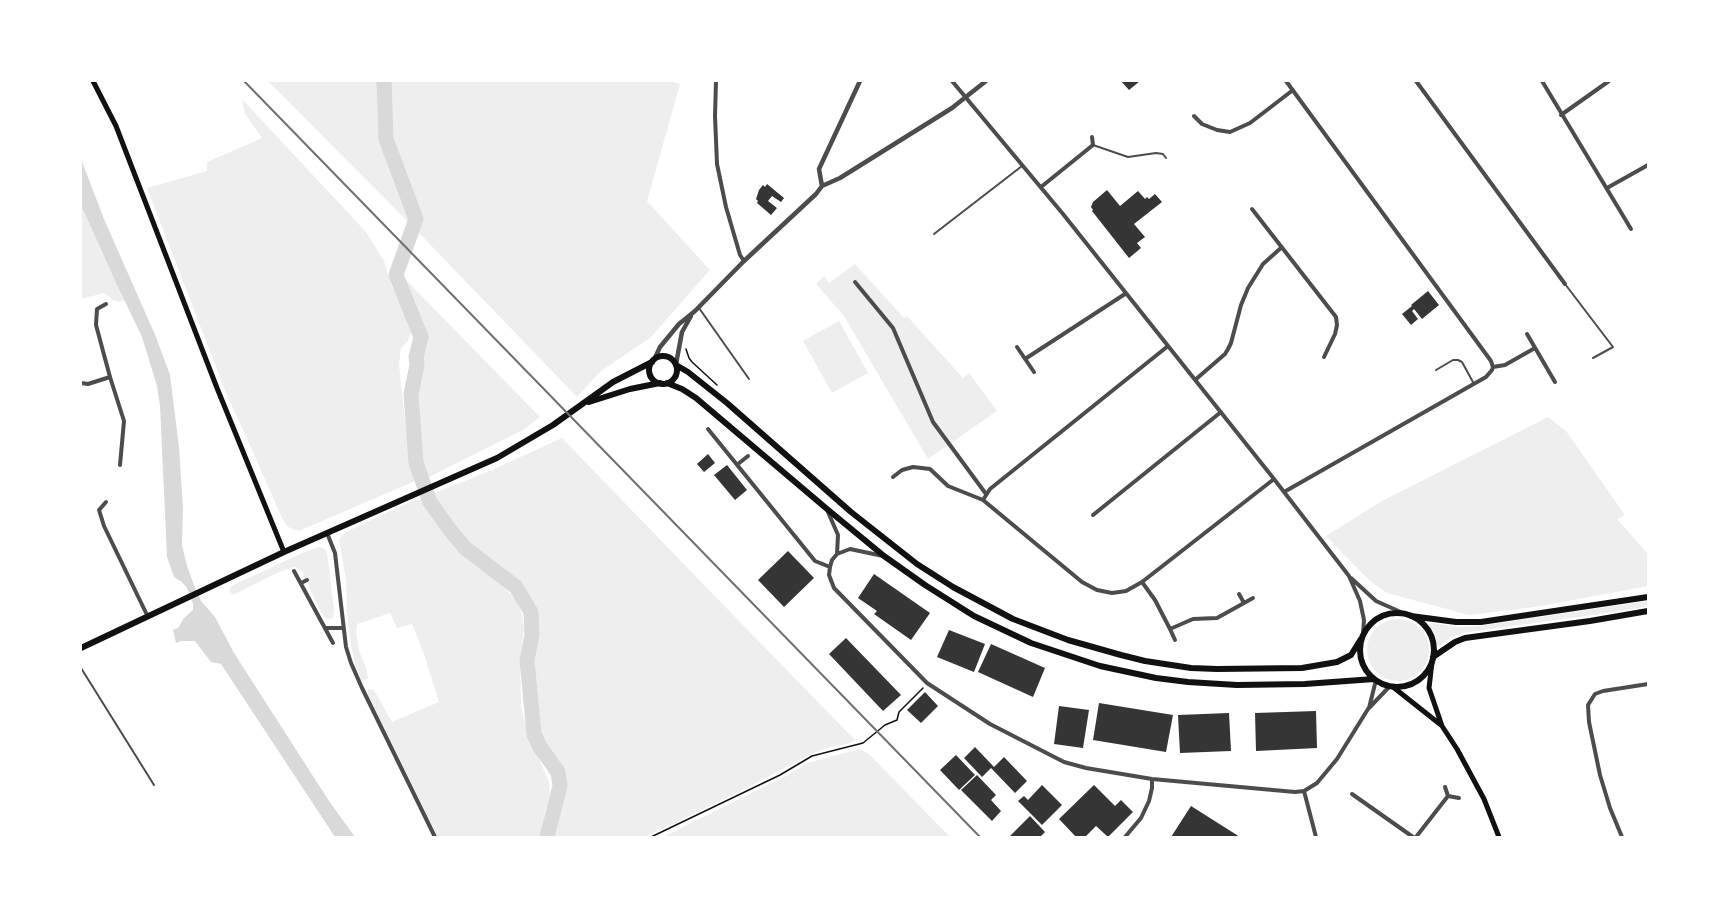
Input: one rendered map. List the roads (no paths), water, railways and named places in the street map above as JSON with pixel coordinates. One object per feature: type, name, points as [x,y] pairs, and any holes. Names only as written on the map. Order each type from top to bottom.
[{"type":"main road","points":[[93,81],[116,126],[221,398],[284,552]]},
{"type":"main road","points":[[81,648],[327,532],[497,458],[553,425],[621,377],[662,356],[670,358],[727,403],[851,512],[917,564],[983,604],[1032,627],[1088,646],[1145,661],[1191,668],[1226,670],[1302,668],[1337,662],[1351,655],[1370,624],[1389,614],[1403,613],[1456,622],[1481,622],[1648,597]]},
{"type":"main road","points":[[653,361],[650,370],[656,381],[682,389],[696,398],[885,556],[949,602],[1031,644],[1100,666],[1156,678],[1237,685],[1375,680],[1392,686],[1442,726]]},
{"type":"main road","points":[[583,404],[615,393],[663,383],[674,378],[676,365]]},
{"type":"main road","points":[[1392,686],[1404,686],[1416,682],[1426,673],[1433,659],[1455,642],[1465,638],[1648,611]]},
{"type":"main road","points":[[1412,616],[1428,630],[1433,643],[1429,688],[1442,726],[1484,799],[1499,837]]},
{"type":"main road","points":[[1362,637],[1361,658],[1366,671],[1375,680]]},
{"type":"street","points":[[716,81],[717,164],[729,216],[740,255],[744,261]]},
{"type":"street","points":[[822,186],[819,169],[860,81]]},
{"type":"street","points":[[952,81],[1041,187],[1274,479],[1348,576],[1376,601],[1403,613]]},
{"type":"street","points":[[653,361],[673,330],[822,186],[952,108],[986,81]]},
{"type":"street","points":[[1284,492],[1474,384],[1489,375],[1493,367],[1491,361],[1286,81]]},
{"type":"street","points":[[1416,81],[1565,284]]},
{"type":"street","points":[[1542,81],[1631,228]]},
{"type":"street","points":[[1561,114],[1609,81]]},
{"type":"street","points":[[1194,116],[1202,124],[1230,132],[1250,123],[1293,90]]},
{"type":"street","points":[[1041,187],[1093,145],[1092,137]]},
{"type":"street","points":[[1607,188],[1648,165]]},
{"type":"street","points":[[1252,209],[1336,317],[1335,334],[1324,357]]},
{"type":"street","points":[[1195,380],[1225,354],[1231,343],[1248,288],[1263,264],[1282,246]]},
{"type":"street","points":[[855,282],[893,328],[933,422],[986,494]]},
{"type":"street","points":[[1025,359],[1125,294]]},
{"type":"street","points":[[106,304],[97,309],[96,325],[124,421],[120,465]]},
{"type":"street","points":[[676,365],[682,332],[697,309]]},
{"type":"street","points":[[1527,334],[1555,382]]},
{"type":"street","points":[[983,500],[990,489],[1168,346]]},
{"type":"street","points":[[1017,347],[1034,372]]},
{"type":"street","points":[[1493,367],[1505,365],[1535,348]]},
{"type":"street","points":[[81,383],[88,384],[110,377]]},
{"type":"street","points":[[1093,515],[1221,412]]},
{"type":"street","points":[[708,429],[815,561],[830,567]]},
{"type":"street","points":[[738,464],[748,456]]},
{"type":"street","points":[[893,477],[902,470],[913,467],[930,469],[948,486],[983,500],[1089,587],[1112,593],[1126,591],[1142,582],[1274,479]]},
{"type":"street","points":[[106,502],[99,510],[104,526],[148,617]]},
{"type":"street","points":[[826,509],[838,535],[837,554]]},
{"type":"street","points":[[327,532],[335,553],[346,647],[351,663],[435,837]]},
{"type":"street","points":[[885,556],[850,549],[837,554],[832,560],[829,575],[834,588],[927,683],[990,724],[1053,757],[1086,768],[1152,779],[1304,791],[1317,783],[1337,759],[1368,709],[1392,686]]},
{"type":"street","points":[[294,571],[333,643]]},
{"type":"street","points":[[1348,576],[1360,601],[1364,620],[1362,637]]},
{"type":"street","points":[[301,583],[307,580]]},
{"type":"street","points":[[1142,582],[1155,600],[1175,640]]},
{"type":"street","points":[[1239,594],[1244,603]]},
{"type":"street","points":[[1170,629],[1193,619],[1217,618],[1253,598]]},
{"type":"street","points":[[325,628],[344,628]]},
{"type":"street","points":[[1368,709],[1375,680]]},
{"type":"street","points":[[1622,837],[1600,775],[1589,722],[1588,705],[1595,694],[1603,691],[1648,684]]},
{"type":"street","points":[[1125,837],[1141,818],[1149,801],[1152,779]]},
{"type":"street","points":[[1445,787],[1448,796]]},
{"type":"street","points":[[1304,791],[1316,837]]},
{"type":"street","points":[[1352,794],[1414,837],[1448,796]]},
{"type":"street","points":[[1448,796],[1459,798]]},
{"type":"lane","points":[[1093,145],[1128,157],[1156,153],[1163,154],[1166,158]]},
{"type":"lane","points":[[933,234],[1023,165]]},
{"type":"lane","points":[[1565,284],[1612,347],[1593,358]]},
{"type":"lane","points":[[697,309],[749,379]]},
{"type":"lane","points":[[1436,370],[1453,360],[1458,360],[1474,384]]},
{"type":"lane","points":[[81,668],[154,785]]},
{"type":"waterway","points":[[384,81],[386,139],[416,219],[396,275],[421,337],[411,394],[416,463],[430,502],[450,530],[465,548],[516,587],[531,612],[532,635],[527,660],[534,734],[540,747],[558,772],[560,786],[547,837]]},
{"type":"railway","points":[[244,81],[980,837]]}]
